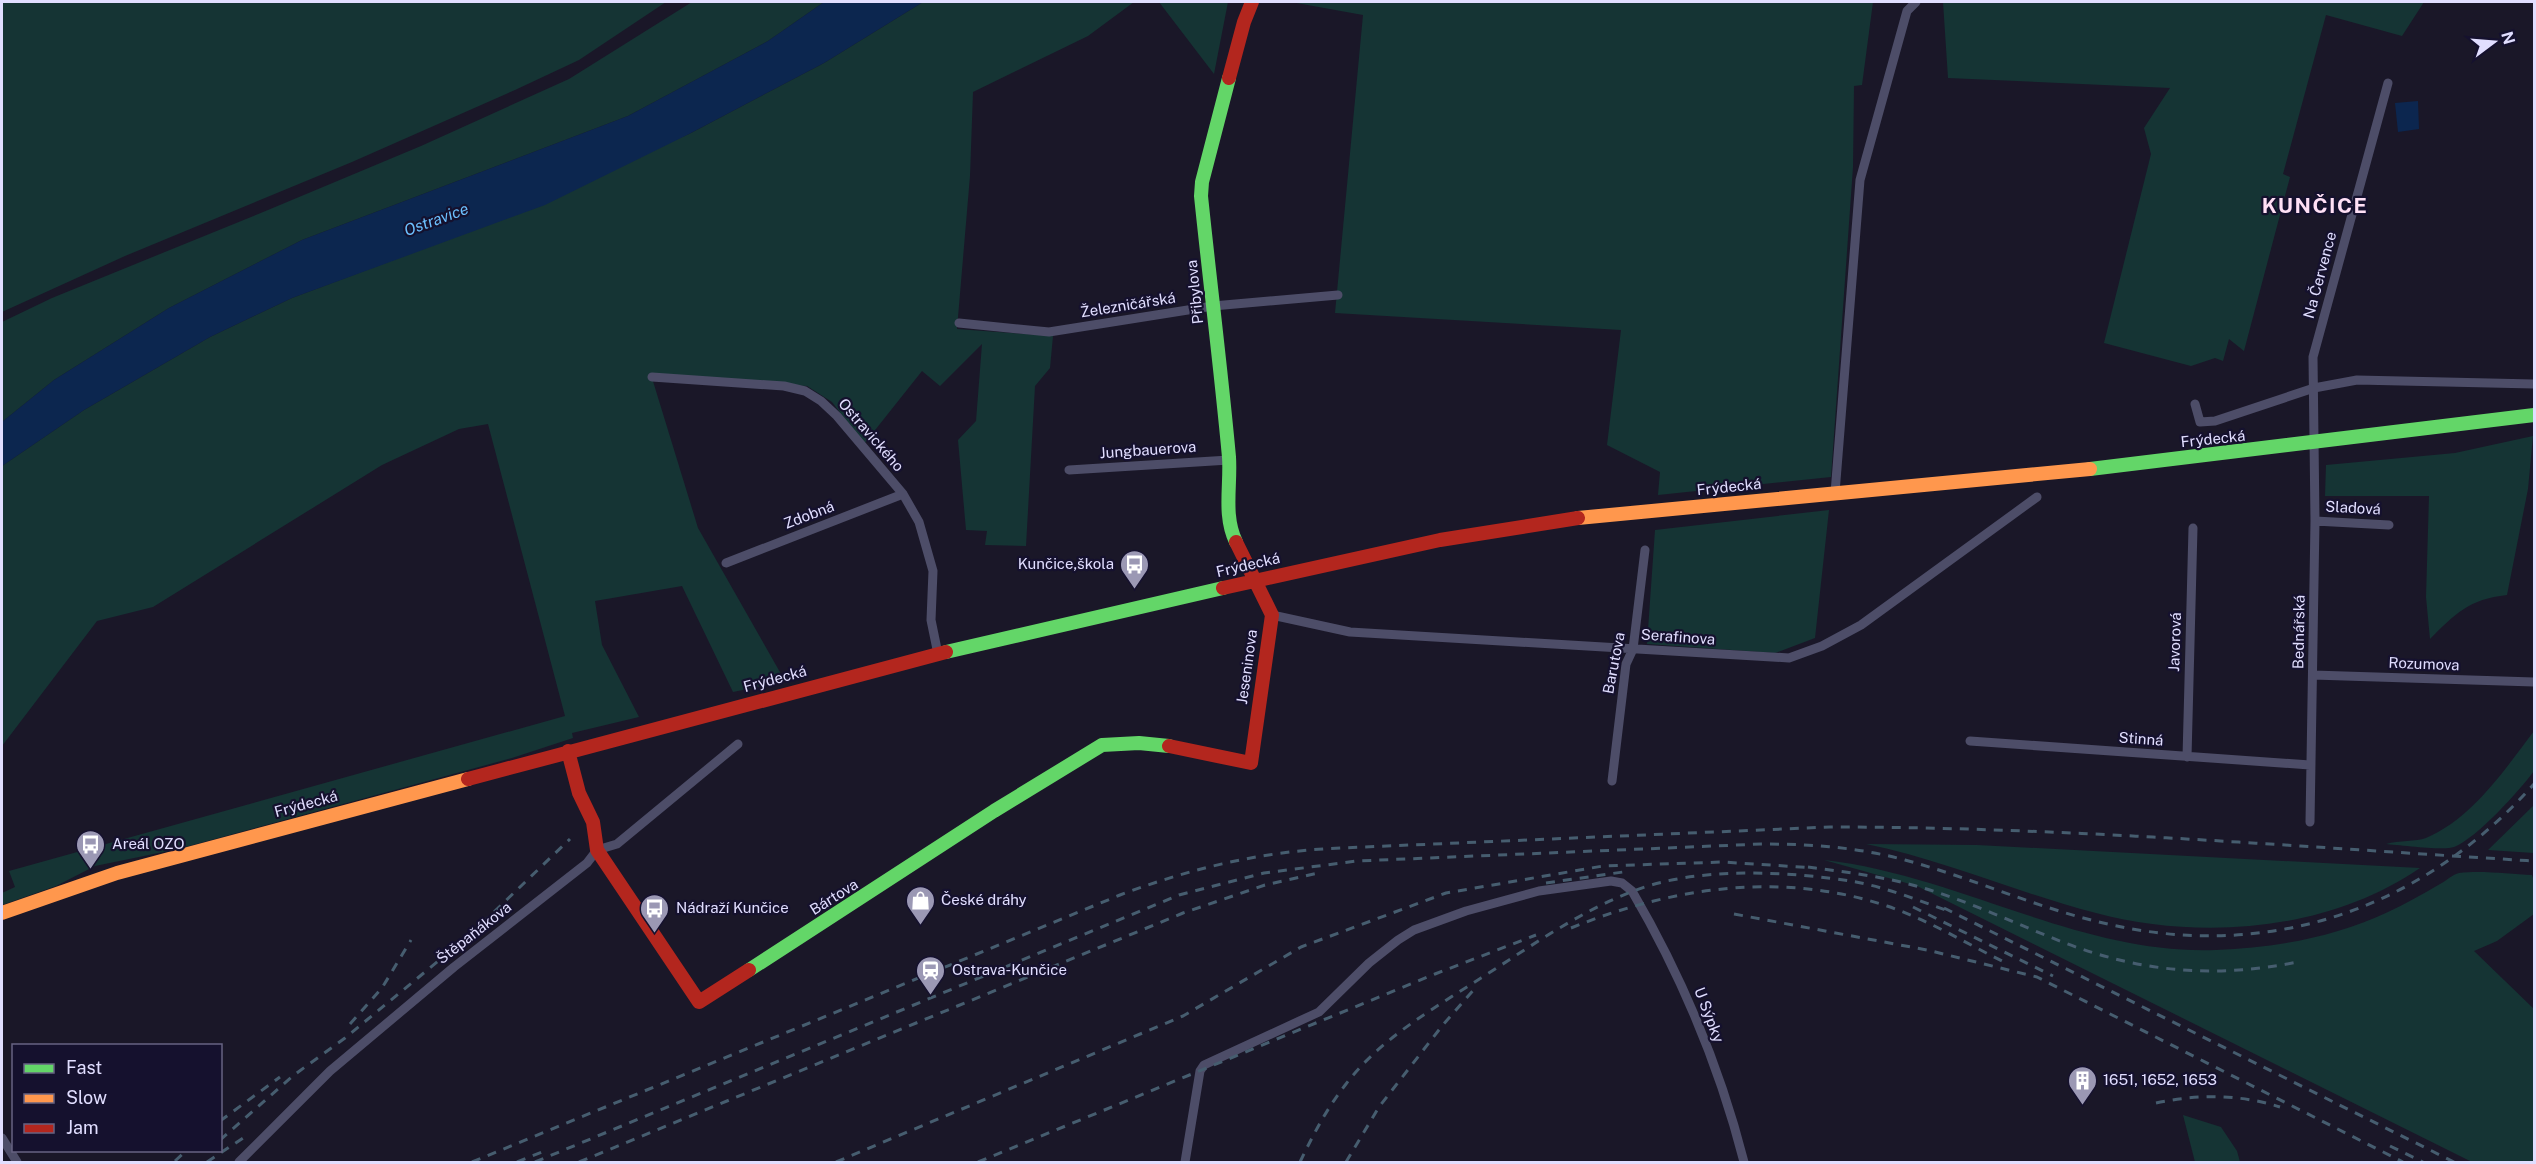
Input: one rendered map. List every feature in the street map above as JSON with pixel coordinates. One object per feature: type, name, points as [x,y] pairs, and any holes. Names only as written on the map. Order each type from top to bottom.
[{"type":"main road","name":"Přibylova","points":[[1252,2],[1244,22],[1202,182],[1202,196],[1229,460],[1228,516],[1238,550],[1255,580]]},
{"type":"main road","name":"Frýdecká","points":[[2,913],[117,873],[938,654],[1255,580],[1440,540],[1524,526],[2090,469],[2535,415]]},
{"type":"main road","name":"Jeseninova","points":[[1251,763],[1272,615],[1255,580]]},
{"type":"main road","name":"Bártova","points":[[568,751],[579,793],[593,822],[597,850],[699,1002],[1102,745],[1120,742],[1179,748],[1251,763]]},
{"type":"street","points":[[1835,493],[1860,180],[1907,11],[1916,2]]},
{"type":"street","name":"Na Července","points":[[2316,442],[2313,357],[2388,83]]},
{"type":"street","name":"Železničářská","points":[[959,323],[1049,332],[1213,306],[1338,294]]},
{"type":"street","name":"Ostravického","points":[[652,376],[784,386],[805,392],[821,401],[837,416],[903,494],[919,522],[933,571],[932,620],[938,654]]},
{"type":"street","points":[[2195,404],[2200,422],[2215,421],[2314,387],[2357,380],[2535,384]]},
{"type":"street","name":"Bednářská","points":[[2310,822],[2316,442]]},
{"type":"street","name":"Jungbauerova","points":[[1069,470],[1229,460]]},
{"type":"street","name":"Zdobná","points":[[726,563],[903,494]]},
{"type":"street","name":"Serafinova","points":[[1272,615],[1350,632],[1789,658],[1822,646],[1861,625],[2037,497]]},
{"type":"street","name":"Sladová","points":[[2315,521],[2389,525]]},
{"type":"street","name":"Javorová","points":[[2187,757],[2193,528]]},
{"type":"street","name":"Barutova","points":[[1612,781],[1626,664],[1633,649],[1646,550]]},
{"type":"street","name":"Rozumova","points":[[2313,675],[2535,682]]},
{"type":"street","name":"Stinná","points":[[1970,741],[2310,765]]},
{"type":"street","name":"Štěpaňákova","points":[[239,1162],[330,1071],[454,967],[587,863],[597,850],[617,844],[738,744]]},
{"type":"street","name":"U Sýpky","points":[[1185,1162],[1200,1071],[1204,1065],[1319,1012],[1369,963],[1414,930],[1466,911],[1539,891],[1598,882],[1622,883],[1628,886],[1675,969],[1731,1111],[1744,1162]]},
{"type":"street","points":[[2,1138],[17,1162]]},
{"type":"green space","points":[[2,2],[666,2],[579,60],[515,90],[352,162],[125,256],[2,312]]},
{"type":"green space","points":[[692,2],[824,2],[768,41],[628,116],[302,240],[169,308],[54,380],[2,422],[2,322],[52,298],[421,146],[569,79]]},
{"type":"green space","points":[[923,2],[1134,2],[1088,36],[973,92],[970,176],[957,329],[1053,336],[1050,368],[1035,386],[1026,546],[985,545],[987,531],[966,530],[958,440],[976,421],[982,344],[940,386],[922,371],[864,444],[832,402],[807,386],[652,378],[698,528],[785,681],[733,692],[682,586],[595,601],[602,645],[639,717],[572,733],[573,738],[512,758],[178,849],[95,866],[56,886],[2,905],[2,893],[15,887],[9,871],[565,716],[488,424],[459,429],[382,465],[153,607],[97,621],[2,746],[2,466],[84,410],[210,337],[292,298],[404,256],[689,134],[824,63]]},
{"type":"green space","points":[[1159,2],[1228,2],[1214,74]]},
{"type":"green space","points":[[1291,2],[1873,2],[1862,85],[1854,86],[1853,167],[1831,477],[1658,495],[1660,472],[1607,445],[1621,330],[1335,313],[1363,15]]},
{"type":"green space","points":[[1943,2],[2424,2],[2402,36],[2326,15],[2283,174],[2290,177],[2244,351],[2229,339],[2223,361],[2215,358],[2191,366],[2104,343],[2151,154],[2144,128],[2170,88],[1948,78]]},
{"type":"green space","points":[[2533,436],[2528,489],[2507,595],[2482,600],[2464,609],[2430,639],[2426,597],[2429,496],[2325,496],[2326,465],[2455,453]]},
{"type":"green space","points":[[1829,510],[1815,638],[1775,653],[1647,644],[1655,530]]},
{"type":"green space","points":[[2534,731],[2534,771],[2508,801],[2474,834],[2449,848],[2386,844],[2426,838],[2459,818],[2487,791]]},
{"type":"green space","points":[[2534,805],[2534,853],[2488,850]]},
{"type":"green space","points":[[1866,844],[1977,845],[2420,868],[2384,889],[2345,906],[2305,917],[2263,925],[2221,928],[2178,927],[2137,922],[2096,913],[1924,859]]},
{"type":"green space","points":[[1824,860],[1874,868],[1923,881],[2067,928],[2116,940],[2165,948],[2216,950],[2283,944],[2347,928],[2394,909],[2459,873],[2532,875],[2534,914],[2497,941],[2474,951],[2534,1009],[2534,1162],[2472,1162],[1917,886]]},
{"type":"green space","points":[[2183,1115],[2221,1127],[2237,1151],[2240,1162],[2195,1162]]},
{"type":"water","name":"Ostravice","points":[[824,2],[923,2],[824,63],[689,134],[545,205],[292,298],[210,337],[84,410],[2,466],[2,422],[54,380],[169,308],[302,240],[628,116],[768,41]]},
{"type":"water","points":[[2418,101],[2419,129],[2398,132],[2395,103]]},
{"type":"railway","points":[[535,1162],[1179,895],[1264,873],[1357,861],[1761,844],[1815,846],[1851,849],[1905,860],[2095,921],[2157,933],[2218,936],[2278,930],[2335,917],[2389,895],[2441,865],[2489,828],[2534,784]]},
{"type":"railway","points":[[472,1162],[1120,895],[1201,869],[1256,857],[1341,848],[1830,827],[2095,834],[2534,861]]},
{"type":"railway","points":[[222,1138],[294,1075],[345,1038],[471,934],[570,839]]},
{"type":"railway","points":[[836,1162],[1183,1016],[1301,947],[1446,893],[1603,866],[1723,862],[1816,868]]},
{"type":"railway","points":[[1808,867],[1876,877],[1916,886],[1973,905],[2065,943],[2123,961],[2180,970],[2209,971],[2268,967],[2298,962]]},
{"type":"railway","points":[[1546,883],[1623,872]]},
{"type":"railway","points":[[579,1162],[1183,913],[1265,885],[1318,873]]},
{"type":"railway","points":[[1300,1162],[1339,1093],[1375,1052],[1391,1038],[1554,931],[1611,900],[1631,892],[1683,878],[1772,873],[1856,882],[1904,895],[1951,912]]},
{"type":"railway","points":[[1571,928],[1648,902],[1688,894],[1727,888],[1808,889],[1847,895],[1887,906],[1933,925],[2006,963]]},
{"type":"railway","points":[[1913,907],[2053,976]]},
{"type":"railway","points":[[1944,908],[2454,1162]]},
{"type":"railway","points":[[1734,914],[1927,950],[2037,977],[2403,1162]]},
{"type":"railway","points":[[978,1162],[1435,974],[1536,935]]},
{"type":"railway","points":[[350,1024],[382,988],[411,940]]},
{"type":"railway","points":[[1346,1162],[1379,1107],[1442,1026],[1476,987]]},
{"type":"railway","points":[[222,1120],[280,1077]]},
{"type":"railway","points":[[2156,1103],[2187,1098],[2218,1097],[2249,1100],[2280,1107]]},
{"type":"railway","points":[[207,1162],[243,1138]]},
{"type":"railway","points":[[2390,1146],[2423,1162]]},
{"type":"railway","points":[[175,1161],[185,1152]]},
{"type":"railway","points":[[517,1162],[542,1152]]},
{"type":"traffic: fast","points":[[1229,78],[1202,182],[1201,196],[1229,457],[1230,521],[1236,542]]},
{"type":"traffic: fast","points":[[2090,469],[2534,415]]},
{"type":"traffic: fast","points":[[946,652],[1223,588]]},
{"type":"traffic: fast","points":[[749,970],[994,811],[1102,745],[1139,743],[1169,746]]},
{"type":"traffic: slow","points":[[1578,518],[2090,469]]},
{"type":"traffic: slow","points":[[2,913],[117,873],[468,779]]},
{"type":"traffic: jam","points":[[1229,78],[1244,22],[1252,2]]},
{"type":"traffic: jam","points":[[1223,588],[1440,540],[1578,518]]},
{"type":"traffic: jam","points":[[1169,746],[1251,763],[1272,615],[1236,542]]},
{"type":"traffic: jam","points":[[468,779],[946,652]]},
{"type":"traffic: jam","points":[[568,751],[579,793],[593,822],[597,850],[699,1002],[749,970]]},
{"type":"place","name":"Kunčice,škola","points":[[1135,590]]},
{"type":"place","name":"Areál OZO","points":[[91,870]]},
{"type":"place","name":"České dráhy","points":[[920,926]]},
{"type":"place","name":"Nádraží Kunčice","points":[[655,934]]},
{"type":"place","name":"Ostrava-Kunčice","points":[[931,996]]},
{"type":"place","name":"1651, 1652, 1653","points":[[2082,1106]]},
{"type":"district","name":"KUNČICE","points":[[2315,206]]}]
